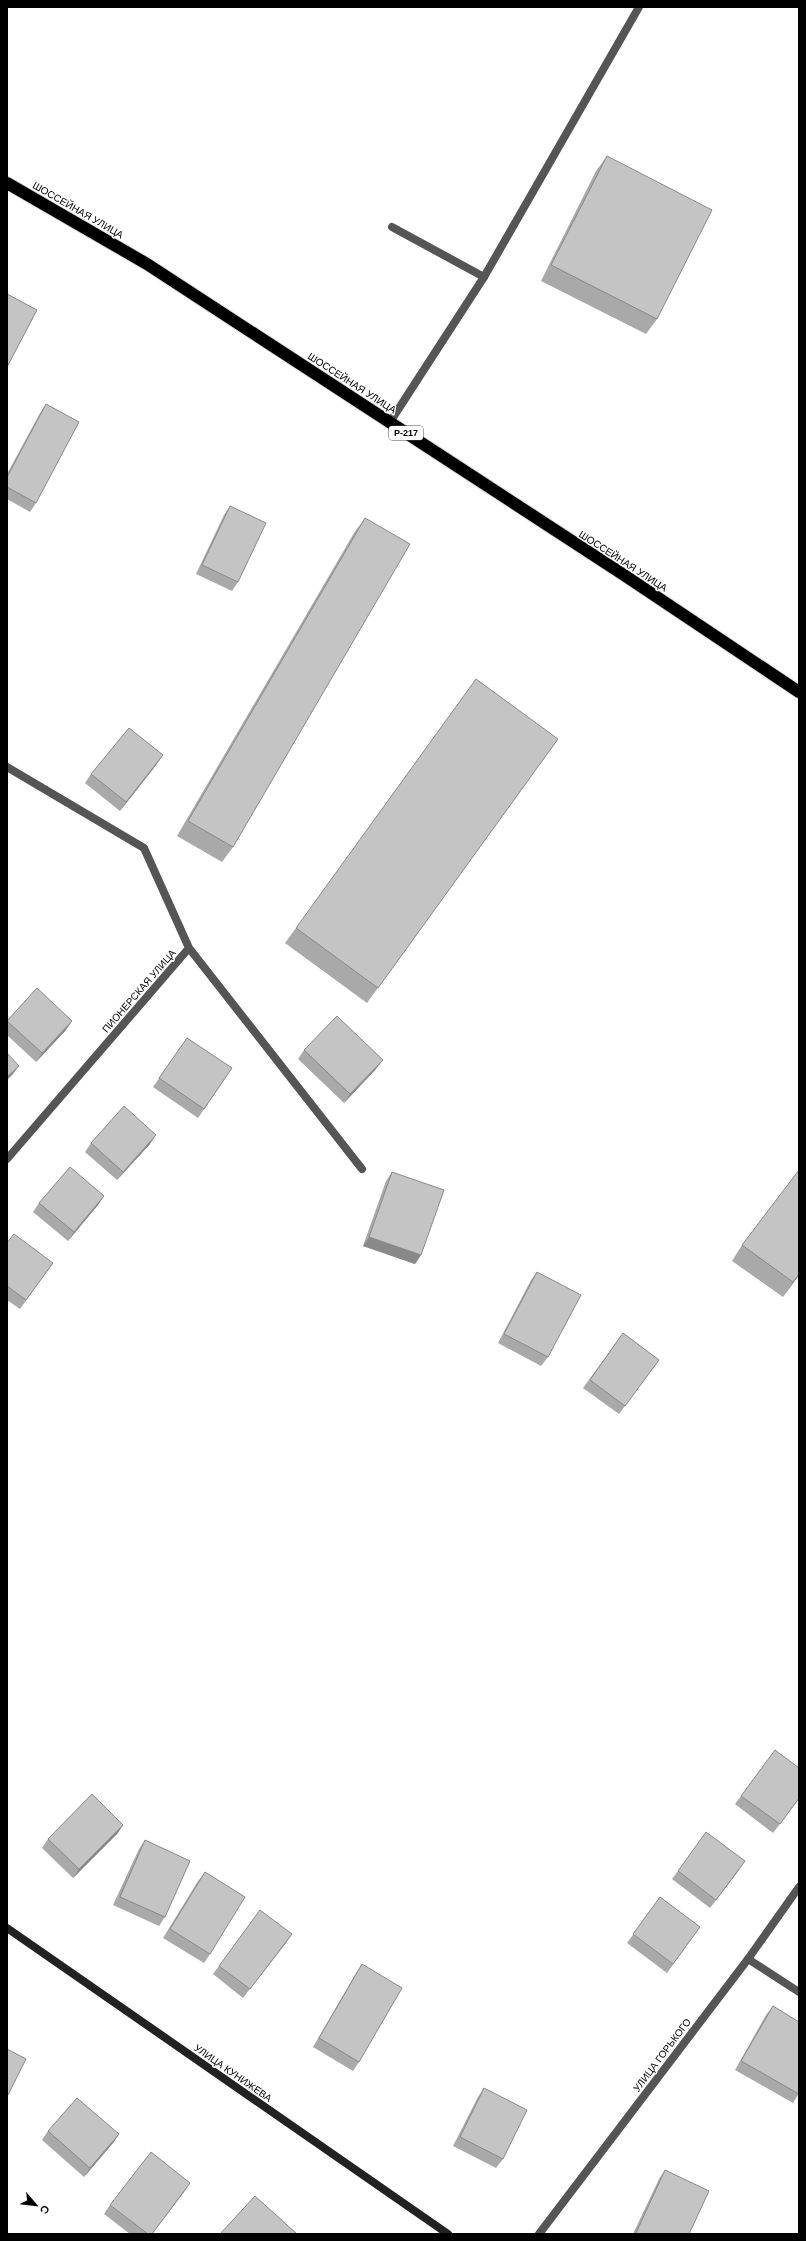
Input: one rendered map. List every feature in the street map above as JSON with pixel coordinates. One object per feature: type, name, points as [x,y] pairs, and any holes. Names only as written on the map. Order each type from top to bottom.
[{"type":"highway","name":"ШОССЕЙНАЯ УЛИЦА","points":[[7,183],[146,264],[390,422],[799,692]]},
{"type":"street","points":[[390,422],[484,278],[639,7]]},
{"type":"street","points":[[392,227],[484,278]]},
{"type":"street","name":"ПИОНЕРСКАЯ УЛИЦА","points":[[7,767],[144,848],[189,948],[7,1159]]},
{"type":"street","points":[[189,948],[362,1169]]},
{"type":"street","name":"УЛИЦА ГОРЬКОГО","points":[[539,2234],[748,1959],[799,1887]]},
{"type":"street","name":"УЛИЦА КУНИЖЕВА","points":[[7,1928],[448,2234]]},
{"type":"street","points":[[748,1959],[799,1992]]},
{"type":"building","points":[[607,156],[712,210],[657,319],[551,265]]},
{"type":"building","points":[[7,294],[37,310],[7,367]]},
{"type":"building","points":[[46,404],[79,422],[36,503],[7,487],[7,477]]},
{"type":"building","points":[[230,506],[266,523],[238,582],[202,565]]},
{"type":"building","points":[[365,518],[410,544],[233,847],[188,821]]},
{"type":"building","points":[[476,679],[558,739],[378,988],[296,928]]},
{"type":"building","points":[[129,728],[163,755],[126,802],[91,774]]},
{"type":"building","points":[[37,988],[72,1021],[42,1053],[7,1021]]},
{"type":"building","points":[[337,1016],[383,1060],[350,1094],[304,1050]]},
{"type":"building","points":[[187,1038],[232,1068],[204,1109],[159,1078]]},
{"type":"building","points":[[7,1053],[19,1066],[7,1077]]},
{"type":"building","points":[[124,1106],[156,1135],[123,1172],[91,1143]]},
{"type":"building","points":[[70,1167],[104,1196],[74,1232],[39,1203]]},
{"type":"building","points":[[799,1170],[799,1274],[793,1282],[742,1245]]},
{"type":"building","points":[[392,1172],[444,1190],[421,1255],[369,1237]]},
{"type":"building","points":[[14,1234],[53,1263],[26,1300],[7,1286],[7,1243]]},
{"type":"building","points":[[537,1272],[581,1295],[548,1357],[504,1334]]},
{"type":"building","points":[[623,1333],[659,1360],[625,1406],[590,1380]]},
{"type":"building","points":[[775,1750],[799,1768],[799,1798],[780,1824],[741,1796]]},
{"type":"building","points":[[92,1794],[123,1825],[79,1869],[48,1839]]},
{"type":"building","points":[[706,1832],[745,1861],[716,1900],[678,1871]]},
{"type":"building","points":[[145,1840],[190,1861],[165,1917],[120,1897]]},
{"type":"building","points":[[205,1872],[245,1897],[210,1954],[170,1929]]},
{"type":"building","points":[[660,1897],[700,1927],[673,1964],[633,1934]]},
{"type":"building","points":[[260,1910],[292,1934],[250,1989],[219,1966]]},
{"type":"building","points":[[362,1964],[402,1988],[359,2062],[319,2038]]},
{"type":"building","points":[[773,2006],[799,2022],[799,2094],[741,2061]]},
{"type":"building","points":[[7,2049],[26,2059],[8,2095],[7,2094]]},
{"type":"building","points":[[484,2088],[527,2110],[503,2159],[460,2137]]},
{"type":"building","points":[[77,2098],[119,2134],[90,2168],[48,2131]]},
{"type":"building","points":[[151,2152],[190,2183],[152,2234],[148,2234],[110,2205]]},
{"type":"building","points":[[665,2170],[709,2191],[689,2234],[638,2234],[636,2233]]},
{"type":"building","points":[[255,2196],[297,2234],[220,2234]]}]
